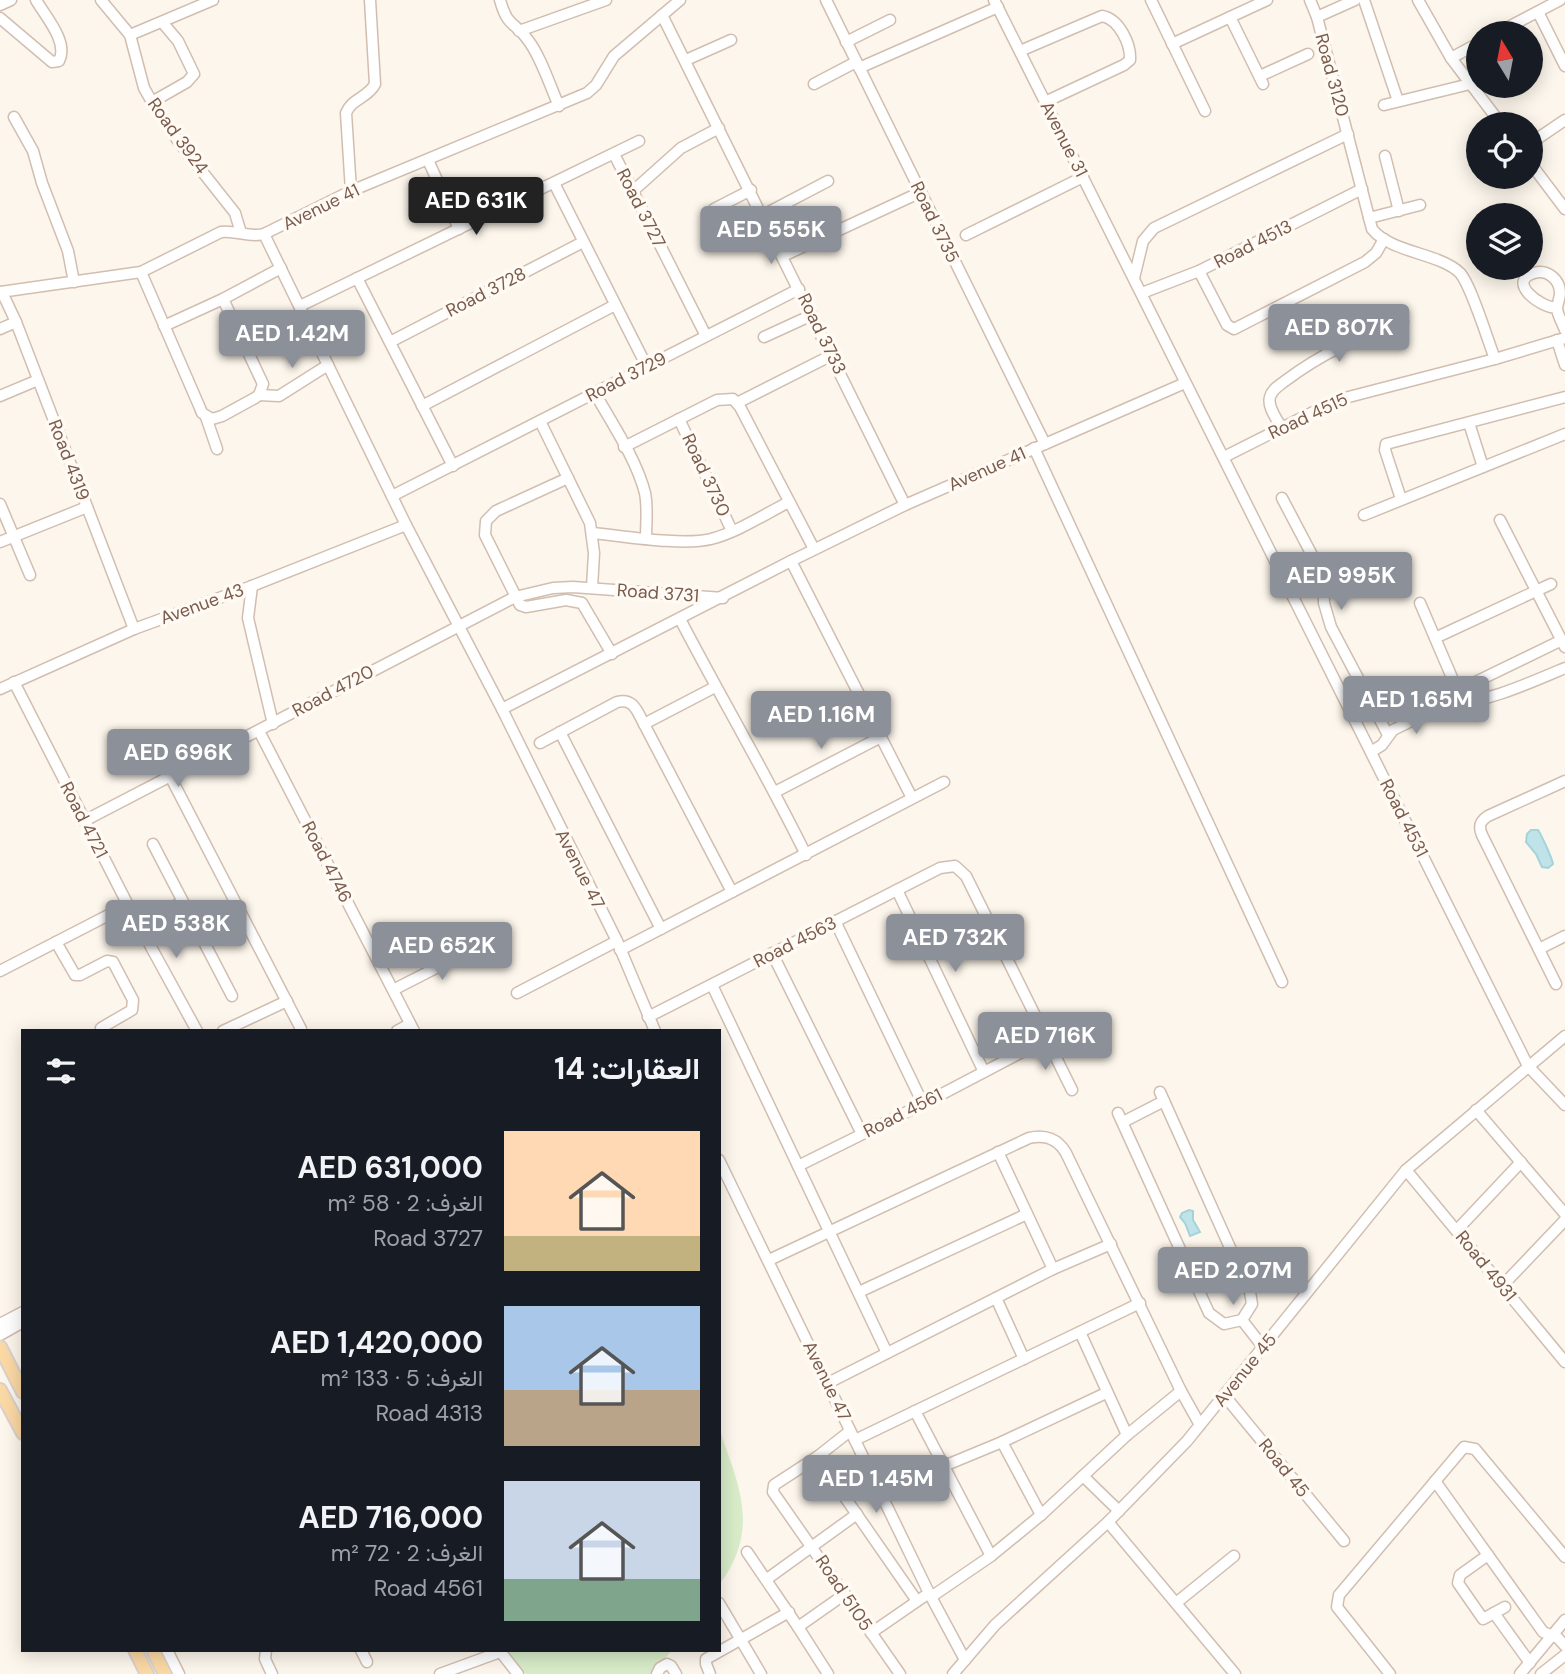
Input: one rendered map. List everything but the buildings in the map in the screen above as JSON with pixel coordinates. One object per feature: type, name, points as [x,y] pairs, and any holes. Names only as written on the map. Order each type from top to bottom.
[{"type":"main road","points":[[0,1348],[21,1388]]},
{"type":"main road","points":[[0,1390],[21,1429]]},
{"type":"main road","points":[[136,1652],[147,1674]]},
{"type":"main road","points":[[154,1652],[165,1674]]},
{"type":"street","points":[[0,5],[11,0]]},
{"type":"street","points":[[0,18],[52,62],[60,61],[62,56],[59,39],[36,0]]},
{"type":"street","name":"Road 3924","points":[[101,0],[130,35],[145,88],[152,102],[178,141],[235,213],[241,233]]},
{"type":"street","points":[[351,191],[346,113],[351,104],[371,92],[375,84],[370,0]]},
{"type":"street","points":[[500,0],[508,22],[532,45],[559,106]]},
{"type":"street","points":[[519,31],[606,0]]},
{"type":"street","name":"Avenue 41","points":[[1,292],[141,272],[215,234],[228,231],[251,236],[264,234],[351,191],[592,90],[614,56],[680,0]]},
{"type":"street","name":"Road 3735","points":[[826,0],[1045,444]]},
{"type":"street","points":[[1150,0],[1205,111]]},
{"type":"street","points":[[1172,44],[1267,0]]},
{"type":"street","name":"Road 3120","points":[[1310,0],[1317,17],[1369,218]]},
{"type":"street","name":"Road 3120","points":[[1317,17],[1354,0]]},
{"type":"street","points":[[1364,0],[1398,101]]},
{"type":"street","points":[[1418,0],[1466,79]]},
{"type":"street","points":[[1520,21],[1560,0]]},
{"type":"street","points":[[130,35],[212,1]]},
{"type":"street","points":[[814,84],[996,4]]},
{"type":"street","name":"Avenue 31","points":[[996,4],[1185,383]]},
{"type":"street","points":[[1538,12],[1565,65]]},
{"type":"street","name":"Road 3733","points":[[662,15],[905,505]]},
{"type":"street","points":[[1020,51],[1102,16],[1114,21],[1125,40],[1130,60],[1124,65],[1045,102]]},
{"type":"street","points":[[1230,17],[1261,80],[1308,54]]},
{"type":"street","points":[[846,42],[890,20]]},
{"type":"street","points":[[152,102],[187,82],[194,74],[178,41],[162,22]]},
{"type":"street","points":[[686,60],[731,40]]},
{"type":"street","points":[[1451,58],[1466,50]]},
{"type":"street","points":[[1384,105],[1466,85]]},
{"type":"street","points":[[1481,98],[1492,112]]},
{"type":"street","points":[[13,117],[33,151],[68,251],[74,282]]},
{"type":"street","points":[[1543,135],[1565,120]]},
{"type":"street","points":[[633,191],[681,148],[719,128]]},
{"type":"street","points":[[1134,278],[1143,241],[1154,228],[1348,134]]},
{"type":"street","name":"Road 3727","points":[[300,306],[639,141]]},
{"type":"street","name":"Road 3727","points":[[614,154],[706,336]]},
{"type":"street","points":[[1385,156],[1399,211]]},
{"type":"street","points":[[428,160],[459,229]]},
{"type":"street","points":[[966,235],[1083,177]]},
{"type":"street","points":[[1543,180],[1565,209]]},
{"type":"street","points":[[763,215],[828,181]]},
{"type":"street","points":[[554,183],[647,367]]},
{"type":"street","name":"Road 4513","points":[[1142,293],[1199,271],[1362,189]]},
{"type":"street","points":[[714,209],[751,190]]},
{"type":"street","points":[[783,256],[920,192]]},
{"type":"street","points":[[1420,205],[1369,218],[1372,229],[1384,239],[1451,267],[1461,275],[1494,359]]},
{"type":"street","points":[[264,234],[406,525],[502,709]]},
{"type":"street","points":[[1199,271],[1227,326],[1234,330],[1365,262],[1376,253],[1384,239]]},
{"type":"street","name":"Road 3728","points":[[390,342],[583,242]]},
{"type":"street","points":[[164,326],[281,268]]},
{"type":"street","points":[[141,272],[206,417],[217,449]]},
{"type":"street","points":[[357,278],[453,466]]},
{"type":"street","name":"Road 3729","points":[[392,496],[799,289]]},
{"type":"street","name":"Road 4319","points":[[1,292],[16,322],[134,629]]},
{"type":"street","points":[[206,417],[217,418],[259,395],[262,390],[262,379],[223,299]]},
{"type":"street","points":[[422,406],[615,305]]},
{"type":"street","points":[[1557,308],[1565,330]]},
{"type":"street","points":[[764,337],[812,315]]},
{"type":"street","points":[[0,329],[16,322]]},
{"type":"street","points":[[1281,427],[1269,403],[1271,393],[1276,387],[1340,346],[1403,322]]},
{"type":"street","name":"Road 4515","points":[[1224,457],[1345,397],[1561,339],[1565,365]]},
{"type":"street","points":[[814,548],[737,403],[832,355]]},
{"type":"street","points":[[259,395],[279,396],[327,365]]},
{"type":"street","points":[[0,396],[38,380]]},
{"type":"street","name":"Avenue 41","points":[[502,709],[793,564],[814,548],[905,505],[1185,383]]},
{"type":"street","name":"Road 4531","points":[[1185,383],[1528,1066],[1565,1105]]},
{"type":"street","points":[[595,393],[644,492],[647,505],[646,538]]},
{"type":"street","points":[[1401,499],[1385,450],[1386,444],[1565,397]]},
{"type":"street","name":"Road 3730","points":[[624,447],[722,398],[733,399],[737,403]]},
{"type":"street","name":"Road 3730","points":[[679,419],[732,531]]},
{"type":"street","name":"Road 3731","points":[[540,421],[586,513],[593,533],[592,588]]},
{"type":"street","points":[[1469,423],[1483,467]]},
{"type":"street","points":[[1364,515],[1565,434]]},
{"type":"street","points":[[1034,448],[1282,982]]},
{"type":"street","points":[[568,478],[496,511],[486,521],[485,535],[520,605],[526,607],[566,600],[582,603],[612,654]]},
{"type":"street","points":[[1282,498],[1323,576],[1324,603],[1331,627],[1388,735]]},
{"type":"street","name":"Road 3730","points":[[593,533],[698,541],[721,536],[789,502]]},
{"type":"street","points":[[0,504],[30,575]]},
{"type":"street","points":[[0,542],[87,507]]},
{"type":"street","points":[[1371,752],[1382,745],[1388,735],[1397,728],[1441,706],[1457,691],[1563,643],[1500,520]]},
{"type":"street","name":"Avenue 43","points":[[0,689],[134,629],[406,525]]},
{"type":"street","points":[[793,564],[912,798]]},
{"type":"street","points":[[1434,638],[1552,584]]},
{"type":"street","points":[[252,586],[247,618],[273,723]]},
{"type":"street","name":"Road 3731","points":[[458,624],[515,597],[553,588],[592,588],[723,598]]},
{"type":"street","points":[[1420,603],[1463,705]]},
{"type":"street","points":[[680,619],[775,792],[806,855]]},
{"type":"street","name":"Road 4720","points":[[85,821],[458,624]]},
{"type":"street","points":[[1441,706],[1463,705],[1503,694],[1565,668]]},
{"type":"street","name":"Road 4721","points":[[14,682],[128,905],[196,1029]]},
{"type":"street","points":[[644,724],[715,687]]},
{"type":"street","points":[[540,743],[617,702],[626,700],[635,706],[732,892]]},
{"type":"street","name":"Avenue 47","points":[[502,709],[618,946],[654,1029]]},
{"type":"street","name":"Road 4746","points":[[259,731],[412,1027]]},
{"type":"street","points":[[560,732],[661,929]]},
{"type":"street","points":[[775,792],[881,737]]},
{"type":"street","points":[[170,776],[302,1029]]},
{"type":"street","points":[[1556,985],[1480,826],[1481,821],[1488,816],[1565,781]]},
{"type":"street","points":[[517,993],[661,929],[944,782]]},
{"type":"street","points":[[153,844],[232,996]]},
{"type":"street","name":"Road 4563","points":[[649,1017],[947,865],[961,870],[1072,1090]]},
{"type":"street","points":[[897,890],[984,1072]]},
{"type":"street","points":[[139,925],[182,902]]},
{"type":"street","points":[[0,971],[128,905]]},
{"type":"street","points":[[835,921],[923,1104]]},
{"type":"street","points":[[1539,949],[1565,936]]},
{"type":"street","points":[[56,942],[75,975],[107,961],[113,962],[133,1000],[132,1010],[101,1028]]},
{"type":"street","points":[[393,990],[467,952]]},
{"type":"street","points":[[772,953],[862,1134]]},
{"type":"street","points":[[712,985],[887,1353]]},
{"type":"street","points":[[227,1029],[287,1001]]},
{"type":"street","name":"Avenue 45","points":[[953,1674],[995,1625],[1108,1522],[1200,1425],[1406,1171],[1565,1036]]},
{"type":"street","name":"Road 4561","points":[[799,1166],[1045,1040]]},
{"type":"street","points":[[1162,1096],[1250,1292],[1252,1304],[1242,1320],[1224,1324],[1209,1313],[1120,1118],[1162,1096]]},
{"type":"street","points":[[1476,1110],[1565,1214]]},
{"type":"street","points":[[769,1260],[998,1152],[1036,1136],[1044,1136],[1057,1142],[1066,1153],[1200,1425]]},
{"type":"street","points":[[998,1152],[1053,1269]]},
{"type":"street","points":[[1457,1230],[1521,1162]]},
{"type":"street","name":"Road 4931","points":[[1406,1171],[1565,1362]]},
{"type":"street","name":"Avenue 47","points":[[723,1178],[769,1260],[930,1595],[965,1660]]},
{"type":"street","points":[[859,1292],[1027,1214]]},
{"type":"street","points":[[1503,1285],[1565,1220]]},
{"type":"street","points":[[828,1383],[1053,1269],[1111,1244]]},
{"type":"street","points":[[996,1298],[1024,1359]]},
{"type":"street","points":[[917,1601],[817,1457],[853,1436],[915,1411],[1140,1303]]},
{"type":"street","points":[[0,1324],[21,1313]]},
{"type":"street","points":[[1242,1320],[1264,1347]]},
{"type":"street","points":[[0,1335],[21,1323]]},
{"type":"street","points":[[1080,1332],[1127,1435]]},
{"type":"street","points":[[871,1633],[990,1556],[1041,1515],[1127,1435],[1181,1391]]},
{"type":"street","points":[[944,1466],[1106,1393]]},
{"type":"street","name":"Road 45","points":[[1224,1395],[1345,1541]]},
{"type":"street","points":[[915,1411],[990,1556]]},
{"type":"street","points":[[1002,1442],[1041,1515]]},
{"type":"street","points":[[1390,1674],[1337,1607],[1336,1602],[1339,1595],[1464,1447],[1472,1447],[1565,1558]]},
{"type":"street","name":"Road 5105","points":[[817,1457],[772,1488],[895,1672]]},
{"type":"street","points":[[1083,1476],[1119,1511]]},
{"type":"street","points":[[1435,1481],[1543,1632],[1558,1638],[1565,1646]]},
{"type":"street","points":[[767,1579],[857,1514]]},
{"type":"street","points":[[1108,1522],[1235,1674]]},
{"type":"street","points":[[747,1552],[828,1674]]},
{"type":"street","points":[[1488,1555],[1460,1576],[1458,1583],[1483,1619],[1505,1607]]},
{"type":"street","points":[[1176,1603],[1234,1556]]},
{"type":"street","points":[[798,1627],[845,1594]]},
{"type":"street","points":[[721,1607],[761,1674]]},
{"type":"street","points":[[721,1651],[789,1612]]},
{"type":"street","points":[[1494,1613],[1530,1662]]},
{"type":"street","points":[[1520,1674],[1565,1620]]},
{"type":"street","points":[[168,1652],[180,1674]]},
{"type":"street","points":[[266,1652],[265,1658],[272,1674]]},
{"type":"street","points":[[362,1652],[367,1662]]},
{"type":"street","points":[[443,1674],[497,1652]]},
{"type":"street","points":[[500,1652],[519,1674]]},
{"type":"street","points":[[710,1674],[706,1659],[719,1652]]},
{"type":"street","points":[[1541,1674],[1565,1656]]},
{"type":"street","points":[[657,1674],[660,1668],[667,1664],[676,1674]]},
{"type":"green space","points":[[1215,1256],[1226,1282],[1213,1288],[1202,1261]]},
{"type":"green space","points":[[721,1434],[739,1489],[742,1508],[740,1545],[721,1582]]},
{"type":"green space","points":[[505,1652],[670,1652],[652,1674],[526,1674],[507,1658]]},
{"type":"water","points":[[1531,830],[1538,830],[1546,846],[1553,864],[1548,868],[1542,867],[1526,842],[1527,834]]},
{"type":"water","points":[[1189,1210],[1193,1211],[1193,1220],[1200,1232],[1190,1236],[1180,1217]]}]
